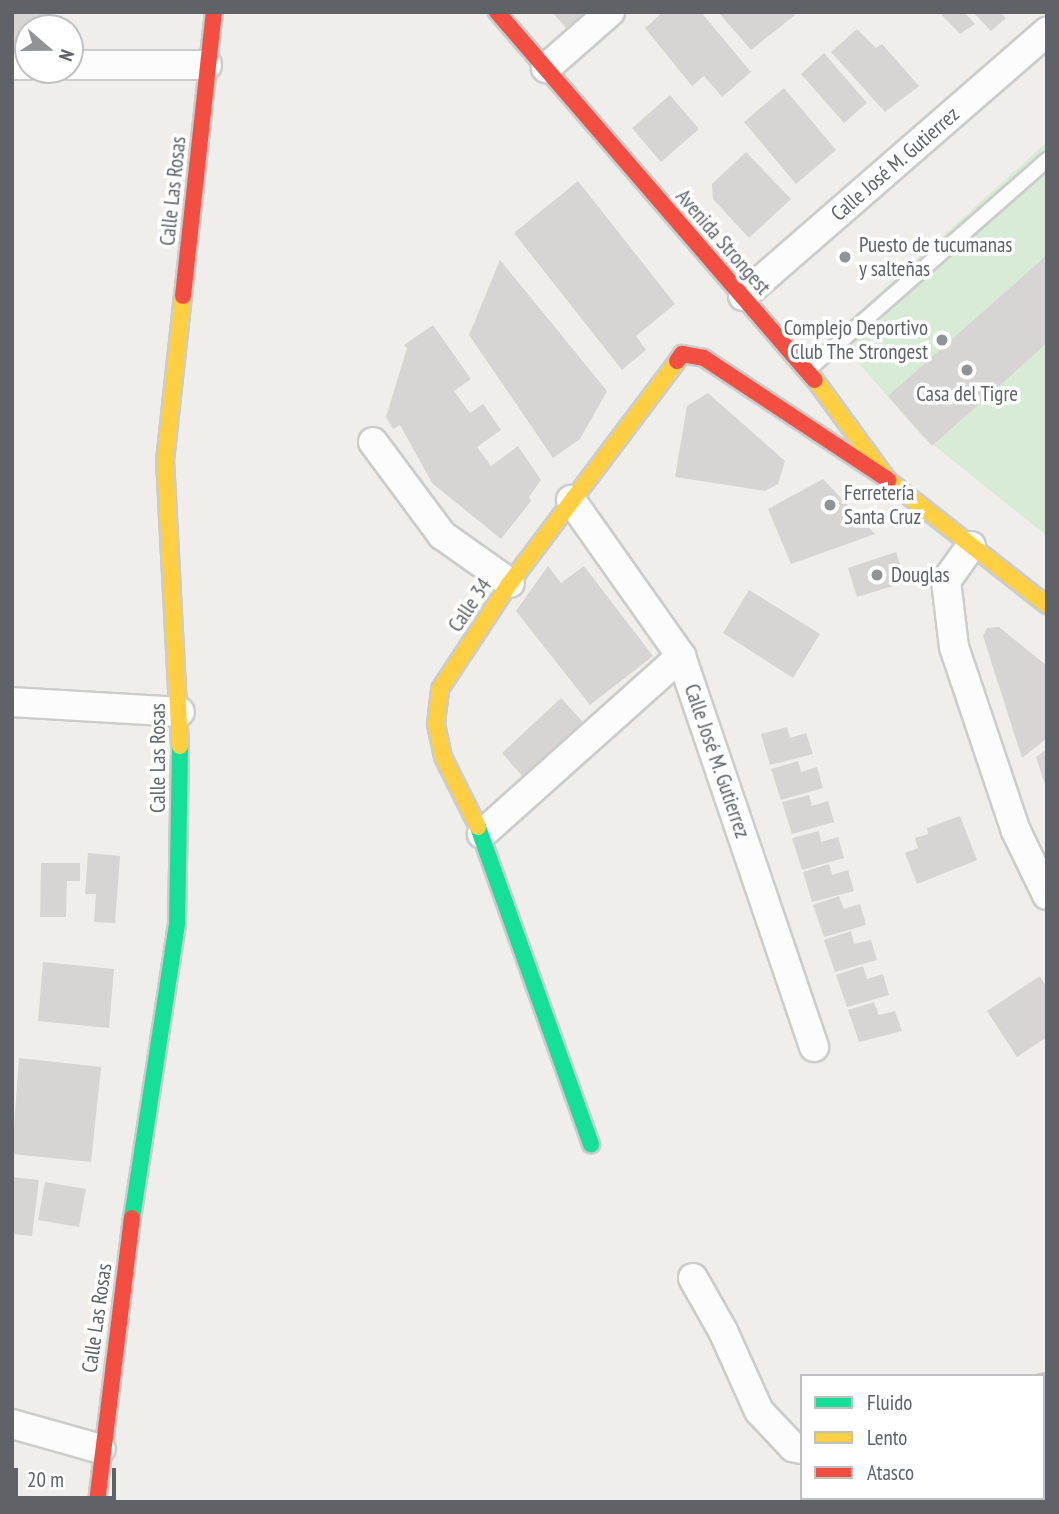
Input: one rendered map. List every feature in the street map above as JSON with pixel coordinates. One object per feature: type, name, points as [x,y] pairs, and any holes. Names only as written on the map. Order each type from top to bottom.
[{"type":"street","name":"Calle Las Rosas","points":[[97,1502],[101,1449],[177,923],[180,712],[168,569],[165,461],[214,12]]},
{"type":"street","name":"Avenida Strongest","points":[[497,12],[808,370],[888,480],[1047,605]]},
{"type":"street","points":[[546,68],[610,12]]},
{"type":"street","name":"Calle José M. Gutierrez","points":[[743,296],[1047,32]]},
{"type":"street","points":[[84,65],[208,65]]},
{"type":"street","name":"Calle 34","points":[[591,1144],[482,834],[443,757],[436,723],[440,689],[510,583],[682,354],[704,358],[888,480]]},
{"type":"street","points":[[373,442],[442,535],[510,583]]},
{"type":"street","name":"Calle José M. Gutierrez","points":[[572,500],[681,656],[814,1047]]},
{"type":"street","points":[[971,546],[946,581],[954,647],[1016,831],[1047,895]]},
{"type":"street","points":[[482,834],[681,656]]},
{"type":"street","points":[[12,702],[180,712]]},
{"type":"street","points":[[693,1278],[723,1331],[759,1411],[793,1447],[800,1449]]},
{"type":"street","points":[[12,1424],[101,1449]]},
{"type":"lane","points":[[808,370],[842,345],[1047,160]]},
{"type":"green space","name":"Complejo Deportivo Club The Strongest","points":[[1047,142],[1047,536],[920,434],[834,334]]},
{"type":"building","points":[[12,12],[49,12],[14,14],[12,42]]},
{"type":"building","points":[[552,12],[584,12],[567,29]]},
{"type":"building","points":[[663,12],[701,12],[751,72],[722,97],[704,76],[692,86],[645,28]]},
{"type":"building","points":[[718,12],[793,12],[795,15],[751,50]]},
{"type":"building","points":[[939,12],[964,12],[975,24],[960,34]]},
{"type":"building","points":[[973,12],[1000,12],[1006,18],[991,31]]},
{"type":"building","points":[[857,29],[876,48],[882,44],[919,86],[885,112],[831,52]]},
{"type":"building","points":[[824,53],[867,103],[844,123],[801,74]]},
{"type":"building","points":[[784,88],[836,150],[796,184],[744,122]]},
{"type":"building","points":[[670,95],[699,129],[661,162],[632,128]]},
{"type":"building","points":[[746,152],[791,199],[749,238],[713,199],[712,184]]},
{"type":"building","points":[[578,181],[675,304],[636,336],[646,350],[622,370],[514,233]]},
{"type":"building","name":"Casa del Tigre","points":[[1047,255],[1047,343],[932,446],[888,396]]},
{"type":"building","points":[[500,260],[607,391],[580,439],[553,458],[469,335]]},
{"type":"building","points":[[433,325],[471,379],[454,391],[470,413],[483,404],[501,430],[477,447],[491,466],[518,446],[541,480],[529,497],[531,501],[501,539],[432,483],[400,425],[393,429],[386,417],[407,348],[404,345]]},
{"type":"building","points":[[708,393],[785,461],[778,484],[765,491],[675,477],[687,406]]},
{"type":"building","points":[[823,479],[875,534],[791,564],[768,509]]},
{"type":"building","name":"Douglas","points":[[896,552],[906,582],[857,597],[848,568]]},
{"type":"building","points":[[548,566],[561,583],[584,566],[653,656],[590,705],[516,611]]},
{"type":"building","points":[[749,590],[820,634],[793,678],[723,633]]},
{"type":"building","points":[[999,627],[1047,666],[1047,738],[1022,758],[983,636],[987,628]]},
{"type":"building","points":[[561,698],[583,722],[524,778],[502,753]]},
{"type":"building","points":[[787,727],[790,738],[806,733],[813,754],[770,765],[761,734]]},
{"type":"building","points":[[1047,749],[1047,787],[1046,787],[1036,757]]},
{"type":"building","points":[[798,761],[801,772],[817,767],[823,788],[781,800],[771,769]]},
{"type":"building","points":[[809,795],[812,806],[828,801],[834,822],[792,834],[782,802]]},
{"type":"building","points":[[960,816],[977,860],[917,884],[905,853],[918,848],[915,838],[928,834],[927,828]]},
{"type":"building","points":[[819,831],[821,842],[838,837],[844,858],[802,870],[792,838]]},
{"type":"building","points":[[88,853],[120,856],[115,923],[94,922],[96,894],[85,894]]},
{"type":"building","points":[[41,863],[80,863],[80,881],[67,881],[66,917],[40,917]]},
{"type":"building","points":[[829,864],[832,875],[848,870],[854,891],[812,902],[803,872]]},
{"type":"building","points":[[839,896],[844,909],[860,904],[866,925],[824,937],[813,905]]},
{"type":"building","points":[[851,931],[854,944],[871,940],[877,960],[835,972],[824,940]]},
{"type":"building","points":[[43,962],[114,969],[109,1028],[38,1021]]},
{"type":"building","points":[[863,966],[867,979],[883,974],[889,995],[847,1007],[836,975]]},
{"type":"building","points":[[1040,976],[1047,988],[1047,1037],[1017,1057],[987,1011]]},
{"type":"building","points":[[874,1002],[879,1015],[895,1011],[902,1031],[859,1042],[848,1010]]},
{"type":"building","points":[[19,1058],[101,1067],[91,1162],[12,1154]]},
{"type":"building","points":[[12,1177],[39,1180],[32,1236],[12,1234]]},
{"type":"building","points":[[45,1182],[86,1189],[79,1227],[38,1220]]},
{"type":"traffic: fast","points":[[132,1218],[177,923],[180,746]]},
{"type":"traffic: fast","points":[[478,827],[591,1144]]},
{"type":"traffic: slow","points":[[180,746],[165,461],[183,296]]},
{"type":"traffic: slow","points":[[478,827],[443,757],[436,723],[440,689],[510,583],[677,361]]},
{"type":"traffic: slow","points":[[815,380],[888,480],[1047,605]]},
{"type":"traffic: jam","points":[[183,296],[214,12]]},
{"type":"traffic: jam","points":[[497,12],[815,380]]},
{"type":"traffic: jam","points":[[677,361],[682,354],[704,358],[888,480]]},
{"type":"traffic: jam","points":[[97,1502],[132,1218]]},
{"type":"place","name":"Puesto de tucumanas y salteñas","points":[[845,257]]},
{"type":"place","name":"Complejo Deportivo Club The Strongest","points":[[942,340]]},
{"type":"place","name":"Casa del Tigre","points":[[967,370]]},
{"type":"place","name":"Ferretería Santa Cruz","points":[[830,505]]},
{"type":"place","name":"Douglas","points":[[877,575]]}]
